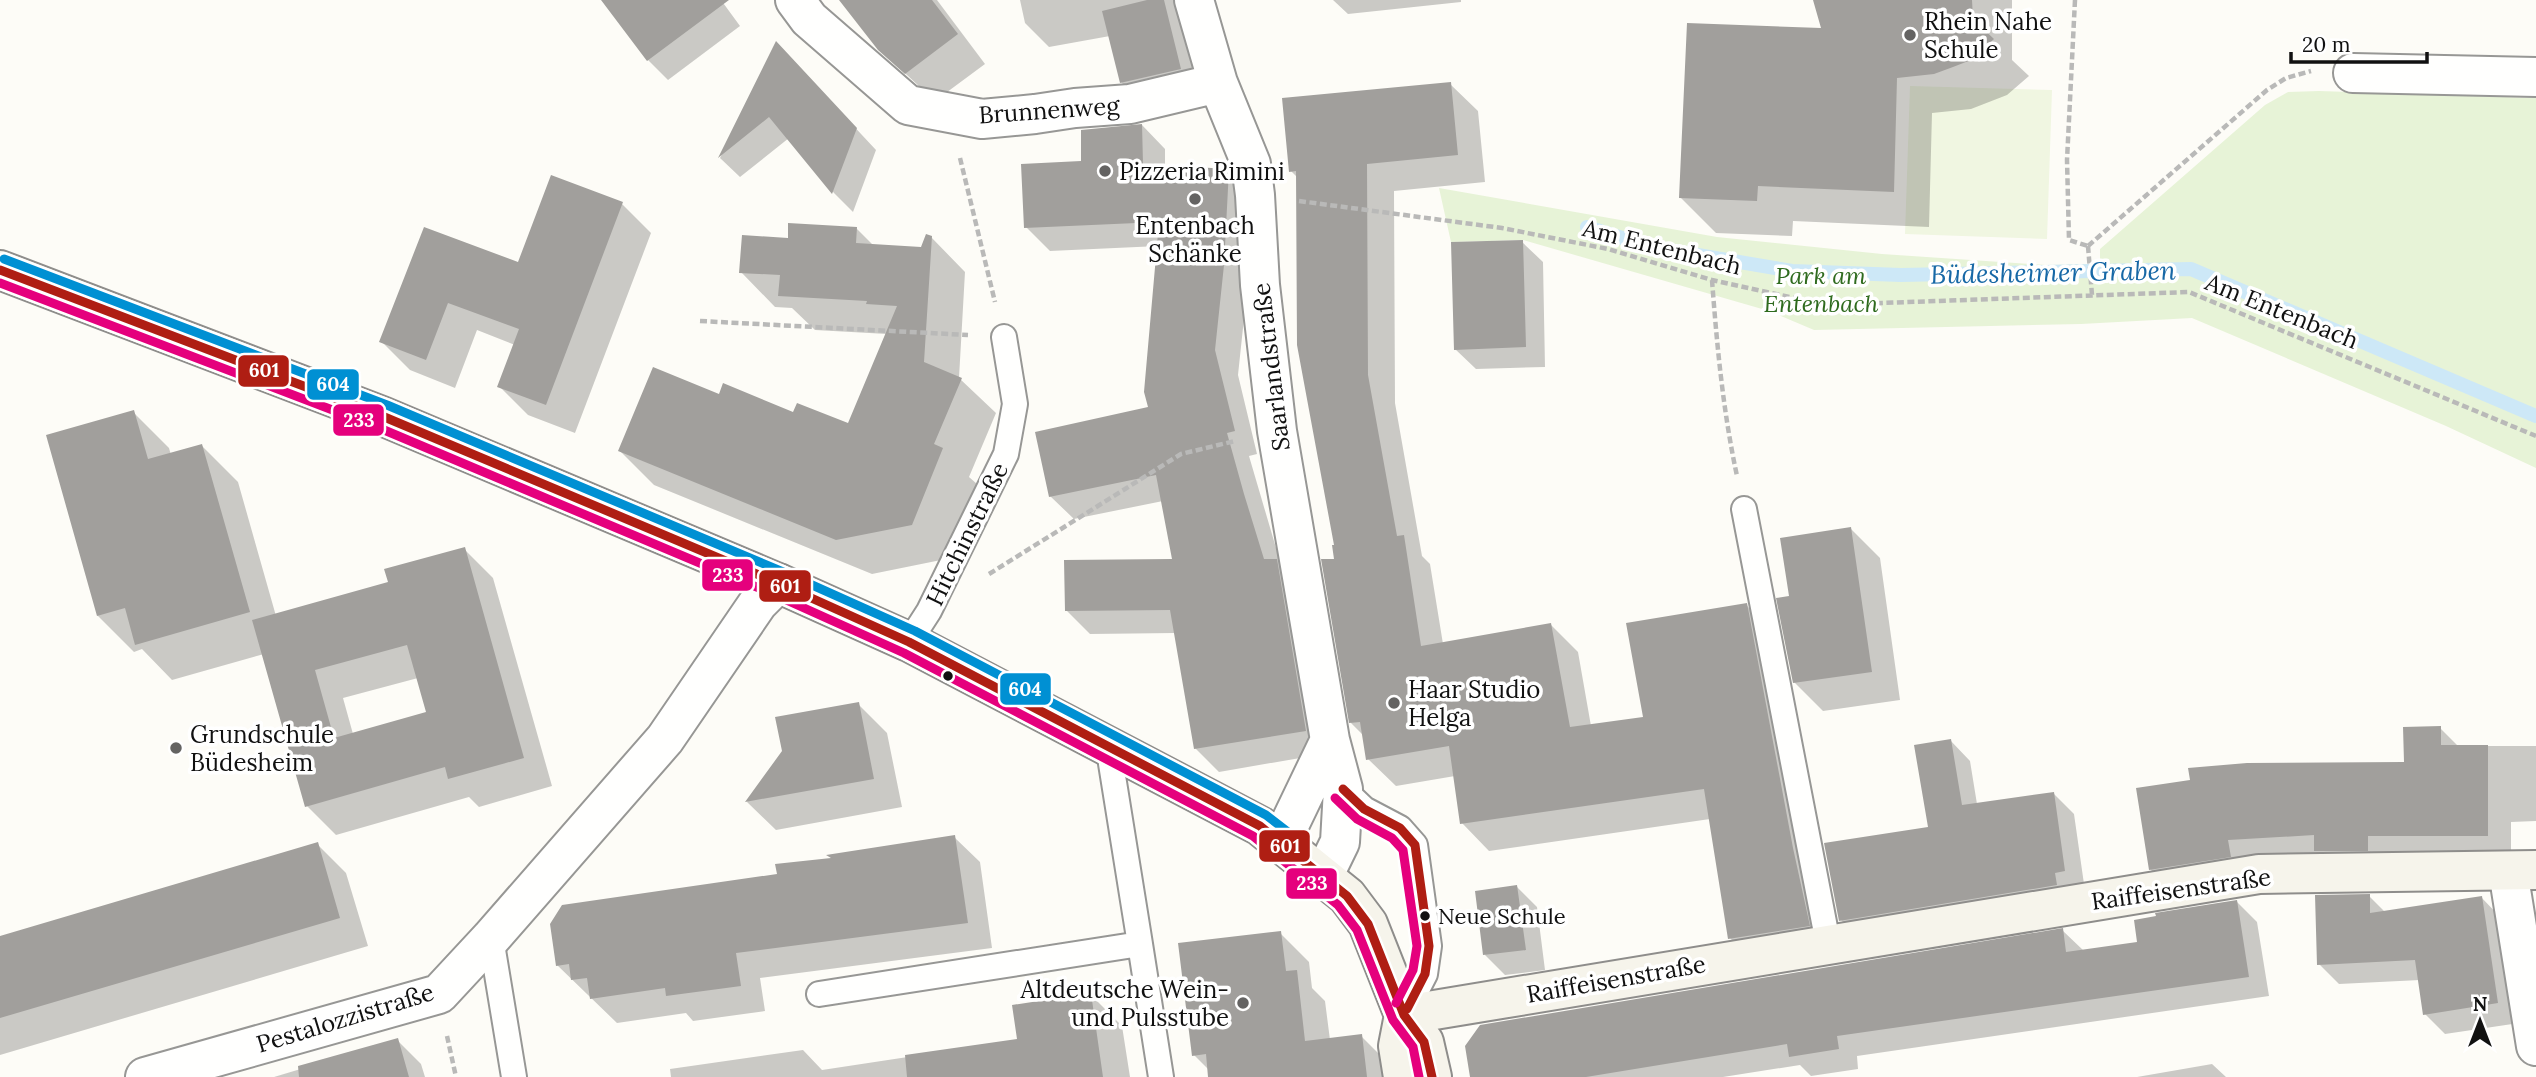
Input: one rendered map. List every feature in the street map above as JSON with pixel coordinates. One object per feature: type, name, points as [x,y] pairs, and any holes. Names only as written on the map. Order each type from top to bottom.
[{"type":"main road","points":[[0,270],[382,416],[778,583],[909,642],[1260,826],[1347,896],[1368,924],[1404,1015],[1424,1042],[1432,1077]]},
{"type":"main road","name":"Raiffeisenstraße","points":[[1404,1015],[2259,874],[2522,871]]},
{"type":"main road","points":[[1403,1077],[1398,1046],[1404,1015]]},
{"type":"street","name":"Brunnenweg","points":[[795,0],[809,19],[908,105],[982,119],[1130,104],[1218,83]]},
{"type":"street","name":"Saarlandstraße","points":[[1194,0],[1218,83],[1251,164],[1260,285],[1277,431],[1330,740],[1342,789],[1340,842],[1323,877]]},
{"type":"street","points":[[2353,73],[2536,77]]},
{"type":"street","name":"Pestalozzistraße","points":[[145,1077],[439,994],[665,739],[758,603],[778,583]]},
{"type":"street","points":[[1281,842],[1330,740]]},
{"type":"street","points":[[2522,871],[2536,1046]]},
{"type":"lane","name":"Hitchinstraße","points":[[909,642],[929,611],[1006,454],[1015,404],[1004,337]]},
{"type":"lane","points":[[1744,509],[1828,943]]},
{"type":"lane","points":[[1108,745],[1161,1077]]},
{"type":"lane","points":[[1342,789],[1364,809],[1400,828],[1415,845],[1429,946],[1425,974],[1404,1015]]},
{"type":"lane","points":[[491,938],[514,1077]]},
{"type":"lane","points":[[819,994],[1140,944]]},
{"type":"path","points":[[2075,0],[2067,160],[2069,240],[2088,246]]},
{"type":"path","points":[[2088,246],[2267,90],[2286,78],[2308,71],[2353,73]]},
{"type":"path","points":[[700,321],[1004,337],[949,113]]},
{"type":"path","name":"Am Entenbach","points":[[1255,195],[1502,228],[1608,249],[1712,280],[1826,305],[2189,292],[2536,436]]},
{"type":"path","points":[[2088,246],[2092,295]]},
{"type":"path","points":[[1712,280],[1718,361],[1728,436],[1744,509]]},
{"type":"path","points":[[986,575],[1181,454],[1277,431]]},
{"type":"green space","points":[[1910,86],[2052,90],[2047,239],[1905,234]]},
{"type":"green space","name":"Park am Entenbach","points":[[2288,92],[2536,98],[2536,468],[2446,426],[2192,318],[2081,324],[1814,330],[1769,311],[1523,240],[1451,242],[1439,188],[1717,237],[1882,254],[2046,265],[2100,264],[2100,249],[2265,105]]},
{"type":"building","points":[[601,0],[729,0],[647,61]]},
{"type":"building","points":[[839,0],[932,0],[958,34],[905,74],[878,50]]},
{"type":"building","points":[[1147,0],[1164,0],[1181,69],[1120,83],[1102,11]]},
{"type":"building","points":[[1813,0],[1972,0],[1973,19],[1994,39],[1971,60],[1934,74],[1897,78],[1894,192],[1758,186],[1757,201],[1679,198],[1687,23],[1821,28]]},
{"type":"building","points":[[776,41],[857,128],[832,194],[769,117],[718,158]]},
{"type":"building","points":[[1451,82],[1458,155],[1367,164],[1368,375],[1397,536],[1404,535],[1421,646],[1551,623],[1570,727],[1643,717],[1626,623],[1747,603],[1810,926],[1728,939],[1704,789],[1460,824],[1449,746],[1366,760],[1360,722],[1349,723],[1321,559],[1334,559],[1334,545],[1297,345],[1296,171],[1289,172],[1282,98]]},
{"type":"building","points":[[1142,124],[1143,164],[1229,169],[1224,265],[1215,350],[1235,431],[1227,433],[1244,494],[1264,559],[1277,559],[1306,731],[1194,749],[1170,610],[1065,611],[1064,560],[1172,559],[1156,475],[1049,497],[1035,432],[1148,407],[1144,392],[1159,222],[1024,228],[1021,164],[1081,161],[1081,130]]},
{"type":"building","points":[[551,175],[623,202],[546,405],[497,387],[519,329],[448,303],[426,360],[379,342],[424,227],[518,262]]},
{"type":"building","points":[[788,223],[857,227],[856,243],[921,247],[926,234],[932,236],[924,362],[962,378],[934,444],[943,448],[912,525],[836,540],[618,451],[653,367],[719,394],[723,383],[793,412],[797,403],[848,423],[897,306],[866,304],[867,301],[778,296],[780,275],[739,273],[742,235],[788,238]]},
{"type":"building","points":[[1523,240],[1526,347],[1454,350],[1451,242]]},
{"type":"building","points":[[134,410],[148,459],[202,444],[250,612],[135,645],[125,608],[97,616],[46,435]]},
{"type":"building","points":[[1851,527],[1872,672],[1793,683],[1776,598],[1789,596],[1780,538]]},
{"type":"building","points":[[465,547],[524,758],[448,779],[445,767],[305,807],[252,620],[388,582],[384,569]],"holes":[[[407,645],[426,712],[334,738],[315,670]]]},
{"type":"building","points":[[859,702],[874,779],[745,802],[782,751],[775,717]]},
{"type":"building","points":[[2441,726],[2441,745],[2488,745],[2488,836],[2368,836],[2368,851],[2314,851],[2314,835],[2228,840],[2231,857],[2149,870],[2136,788],[2190,780],[2188,768],[2247,763],[2404,762],[2403,727]]},
{"type":"building","points":[[1951,739],[1962,805],[2054,792],[2065,871],[2055,873],[2057,885],[1839,921],[1824,843],[1928,827],[1914,745]]},
{"type":"building","points":[[955,835],[968,923],[736,953],[741,986],[666,996],[665,988],[590,999],[587,978],[571,980],[569,964],[556,966],[550,924],[562,905],[777,874],[775,864],[831,858],[826,855]]},
{"type":"building","points":[[318,842],[340,918],[0,1018],[0,936]]},
{"type":"building","points":[[1517,885],[1526,950],[1483,955],[1475,891]]},
{"type":"building","points":[[2370,894],[2370,913],[2482,896],[2498,1003],[2423,1015],[2415,960],[2317,965],[2315,895]]},
{"type":"building","points":[[2237,900],[2249,977],[1837,1036],[1839,1049],[1789,1057],[1787,1044],[1586,1077],[1470,1077],[1465,1046],[1480,1025],[2063,928],[2066,952],[2137,942],[2134,920],[2156,916],[2155,913]]},
{"type":"building","name":"Altdeutsche Wein- und Pulsstube","points":[[1281,931],[1286,971],[1297,970],[1305,1041],[1362,1034],[1367,1077],[1208,1077],[1206,1054],[1192,1056],[1178,943]]},
{"type":"building","points":[[1091,993],[1103,1077],[907,1077],[905,1055],[1017,1039],[1012,1005]]},
{"type":"building","points":[[398,1038],[409,1077],[299,1077],[298,1066]]},
{"type":"waterway","name":"Büdesheimer Graben","points":[[1587,227],[1651,247],[1792,271],[1901,275],[2191,269],[2536,416]]},
{"type":"transit line","name":"604","points":[[4,259],[387,405],[783,572],[915,631],[1266,815],[1288,832]]},
{"type":"transit line","name":"601","points":[[0,270],[382,416],[778,583],[909,642],[1260,826],[1347,896],[1368,924],[1404,1015],[1424,1042],[1432,1077]]},
{"type":"transit line","name":"233","points":[[0,283],[377,427],[773,594],[904,653],[1253,836],[1338,905],[1357,930],[1393,1020],[1413,1047],[1419,1077]]},
{"type":"transit line","name":"601","points":[[1343,789],[1364,809],[1400,828],[1415,845],[1429,946],[1425,974],[1407,1009]]},
{"type":"transit line","name":"233","points":[[1335,798],[1357,819],[1392,838],[1403,850],[1417,946],[1413,970],[1396,1003]]},
{"type":"place","name":"Rhein Nahe Schule","points":[[1910,35]]},
{"type":"place","name":"Pizzeria Rimini","points":[[1105,171]]},
{"type":"place","name":"Entenbach Schänke","points":[[1195,199]]},
{"type":"place","name":"Haar Studio Helga","points":[[1394,703]]},
{"type":"place","name":"Grundschule Büdesheim","points":[[176,748]]},
{"type":"place","name":"Neue Schule","points":[[1425,916]]},
{"type":"place","name":"Altdeutsche Wein- und Pulsstube","points":[[1243,1003]]}]
